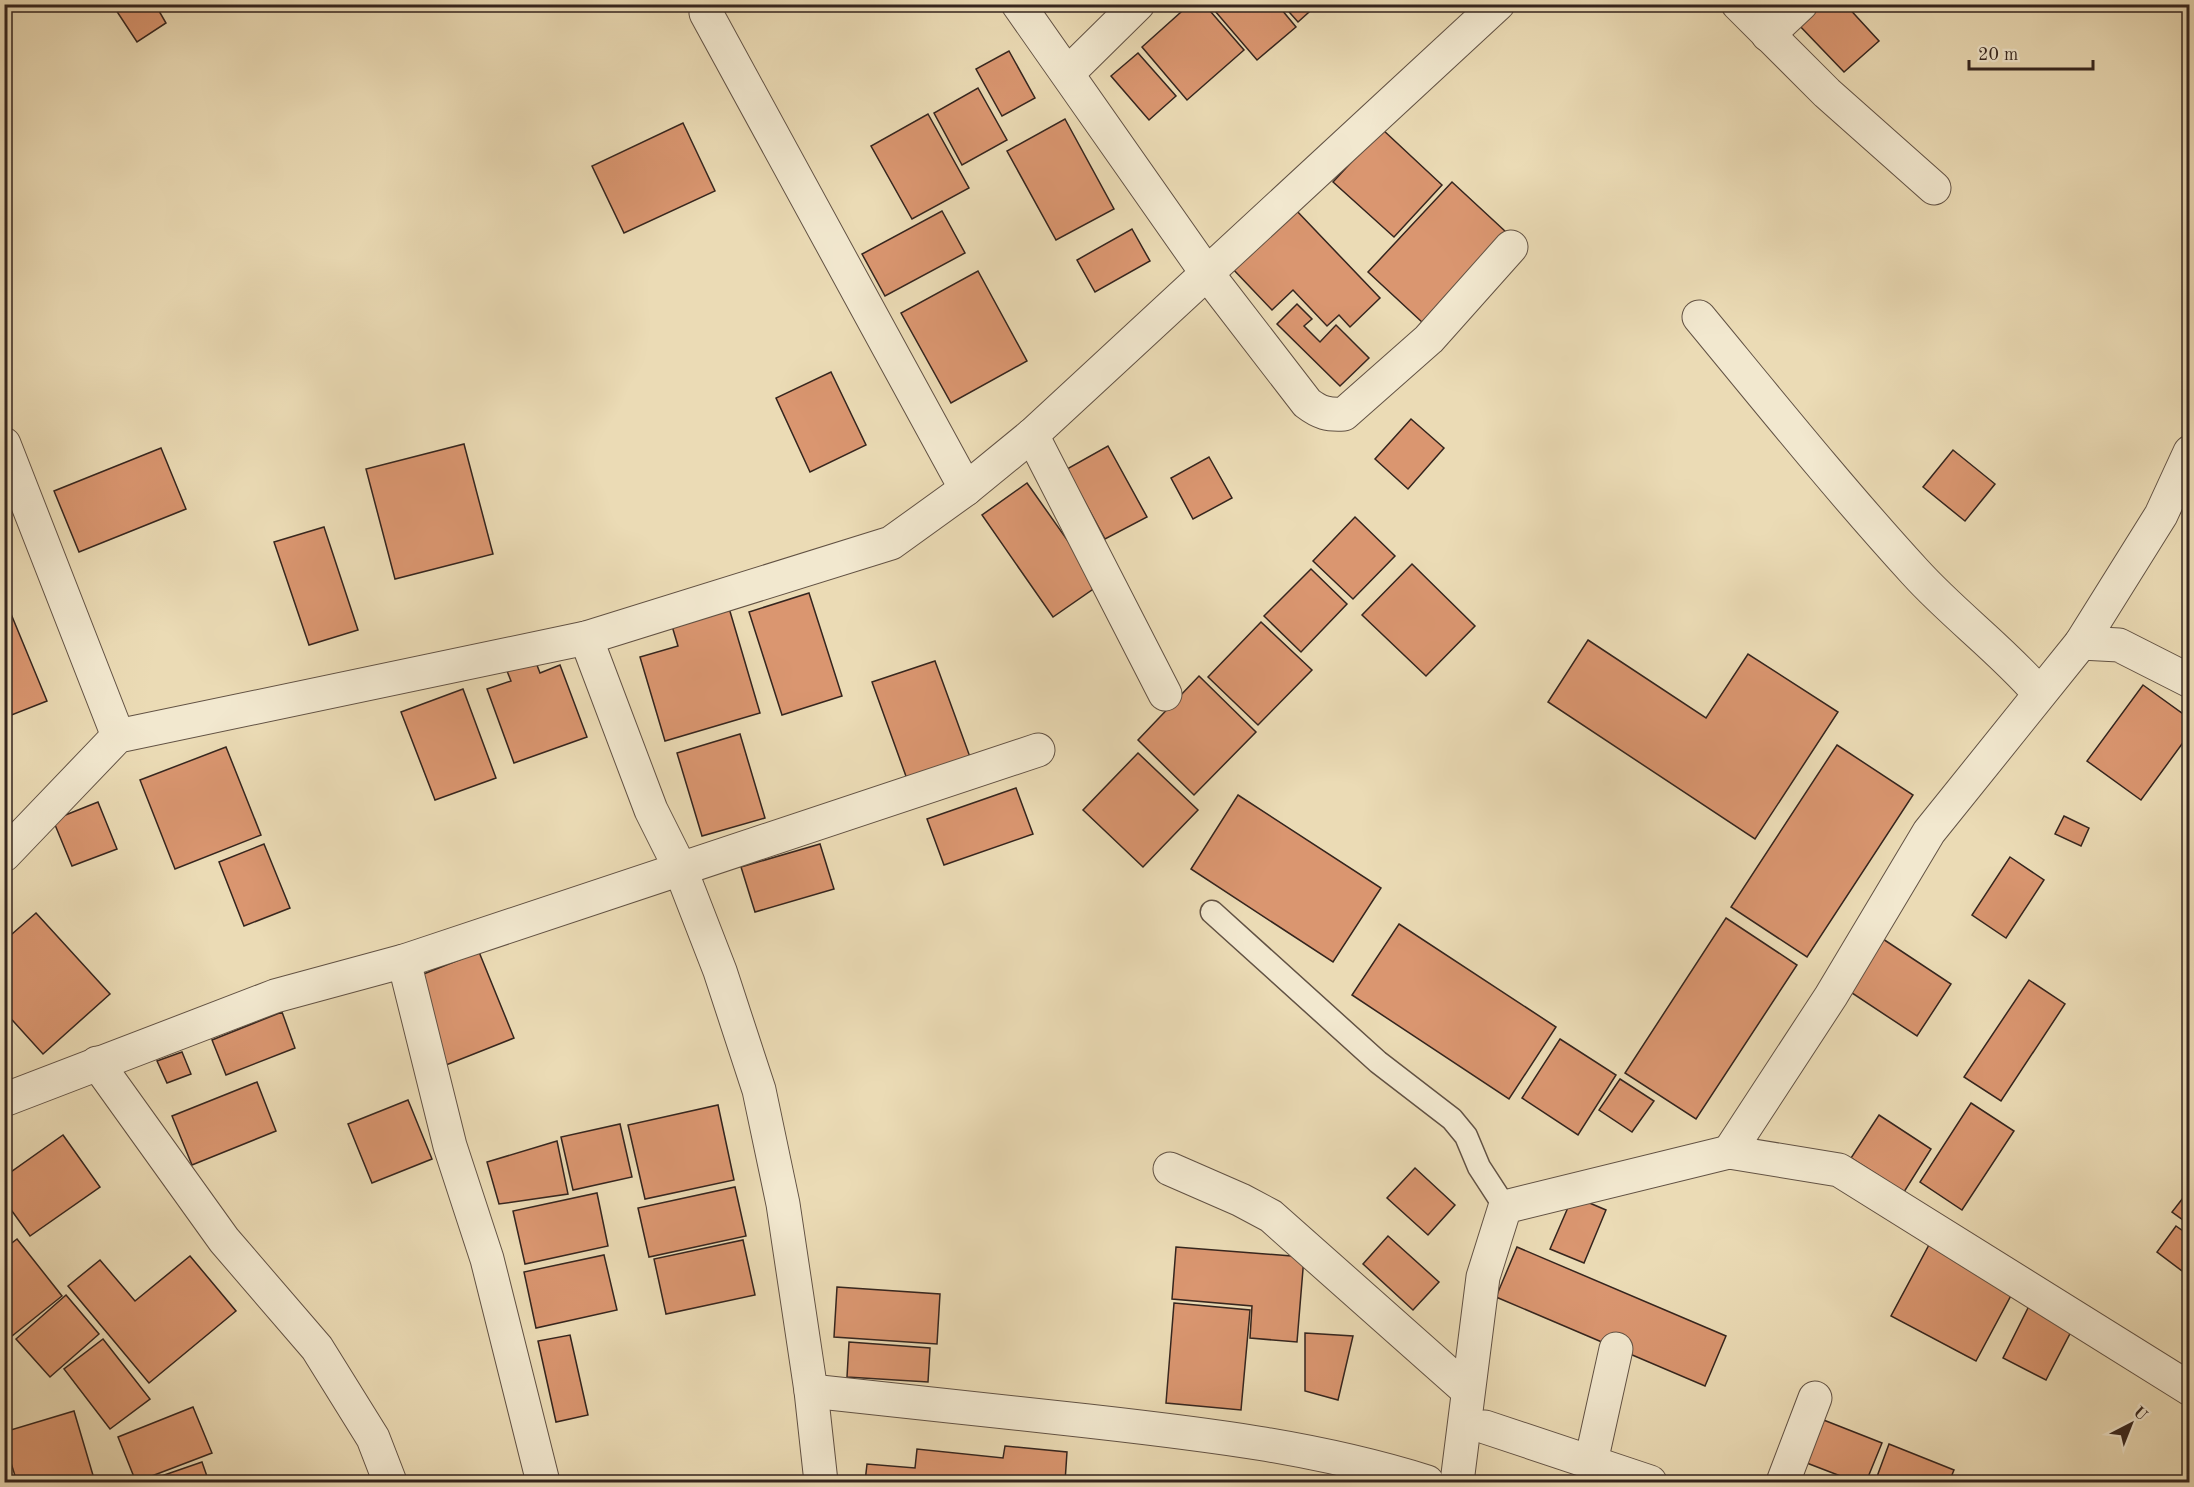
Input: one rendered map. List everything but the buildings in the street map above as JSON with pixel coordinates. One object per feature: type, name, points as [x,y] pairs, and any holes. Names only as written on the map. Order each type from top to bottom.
[{"type":"street","points":[[1018,4],[1206,272],[1307,403],[1329,415],[1344,414],[1429,339],[1511,247]]},
{"type":"street","points":[[1068,73],[1138,4]]},
{"type":"street","points":[[7,841],[117,736],[586,638],[891,543],[966,489],[1032,435],[1498,4]]},
{"type":"street","points":[[1738,4],[1827,93],[1934,188]]},
{"type":"street","points":[[1768,35],[1801,4]]},
{"type":"street","points":[[706,13],[966,489]]},
{"type":"street","points":[[1699,317],[1794,433],[1917,574],[2009,659],[2039,693]]},
{"type":"street","points":[[1032,435],[1165,694]]},
{"type":"street","points":[[4,444],[117,736]]},
{"type":"street","points":[[1729,1152],[1831,996],[1929,832],[2081,643],[2161,515],[2190,452]]},
{"type":"street","points":[[586,638],[651,810],[680,868],[720,971],[759,1090],[783,1204],[811,1391],[821,1482]]},
{"type":"street","points":[[2081,643],[2119,645],[2190,681]]},
{"type":"street","points":[[4,1100],[275,996],[404,961],[1038,750]]},
{"type":"street","points":[[404,961],[450,1146],[487,1259],[543,1482]]},
{"type":"street","points":[[97,1063],[224,1240],[317,1348],[373,1438],[390,1482]]},
{"type":"street","points":[[1457,1482],[1483,1277],[1504,1207],[1729,1152],[1839,1170],[2190,1389]]},
{"type":"street","points":[[1170,1169],[1241,1200],[1271,1216],[1467,1390]]},
{"type":"street","points":[[1591,1462],[1616,1349]]},
{"type":"street","points":[[811,1391],[1204,1434],[1279,1445],[1370,1464],[1427,1482]]},
{"type":"street","points":[[1783,1482],[1815,1398]]},
{"type":"street","points":[[1485,1427],[1650,1482]]},
{"type":"lane","points":[[1212,912],[1378,1062],[1452,1119],[1466,1136],[1479,1167],[1504,1207]]}]
